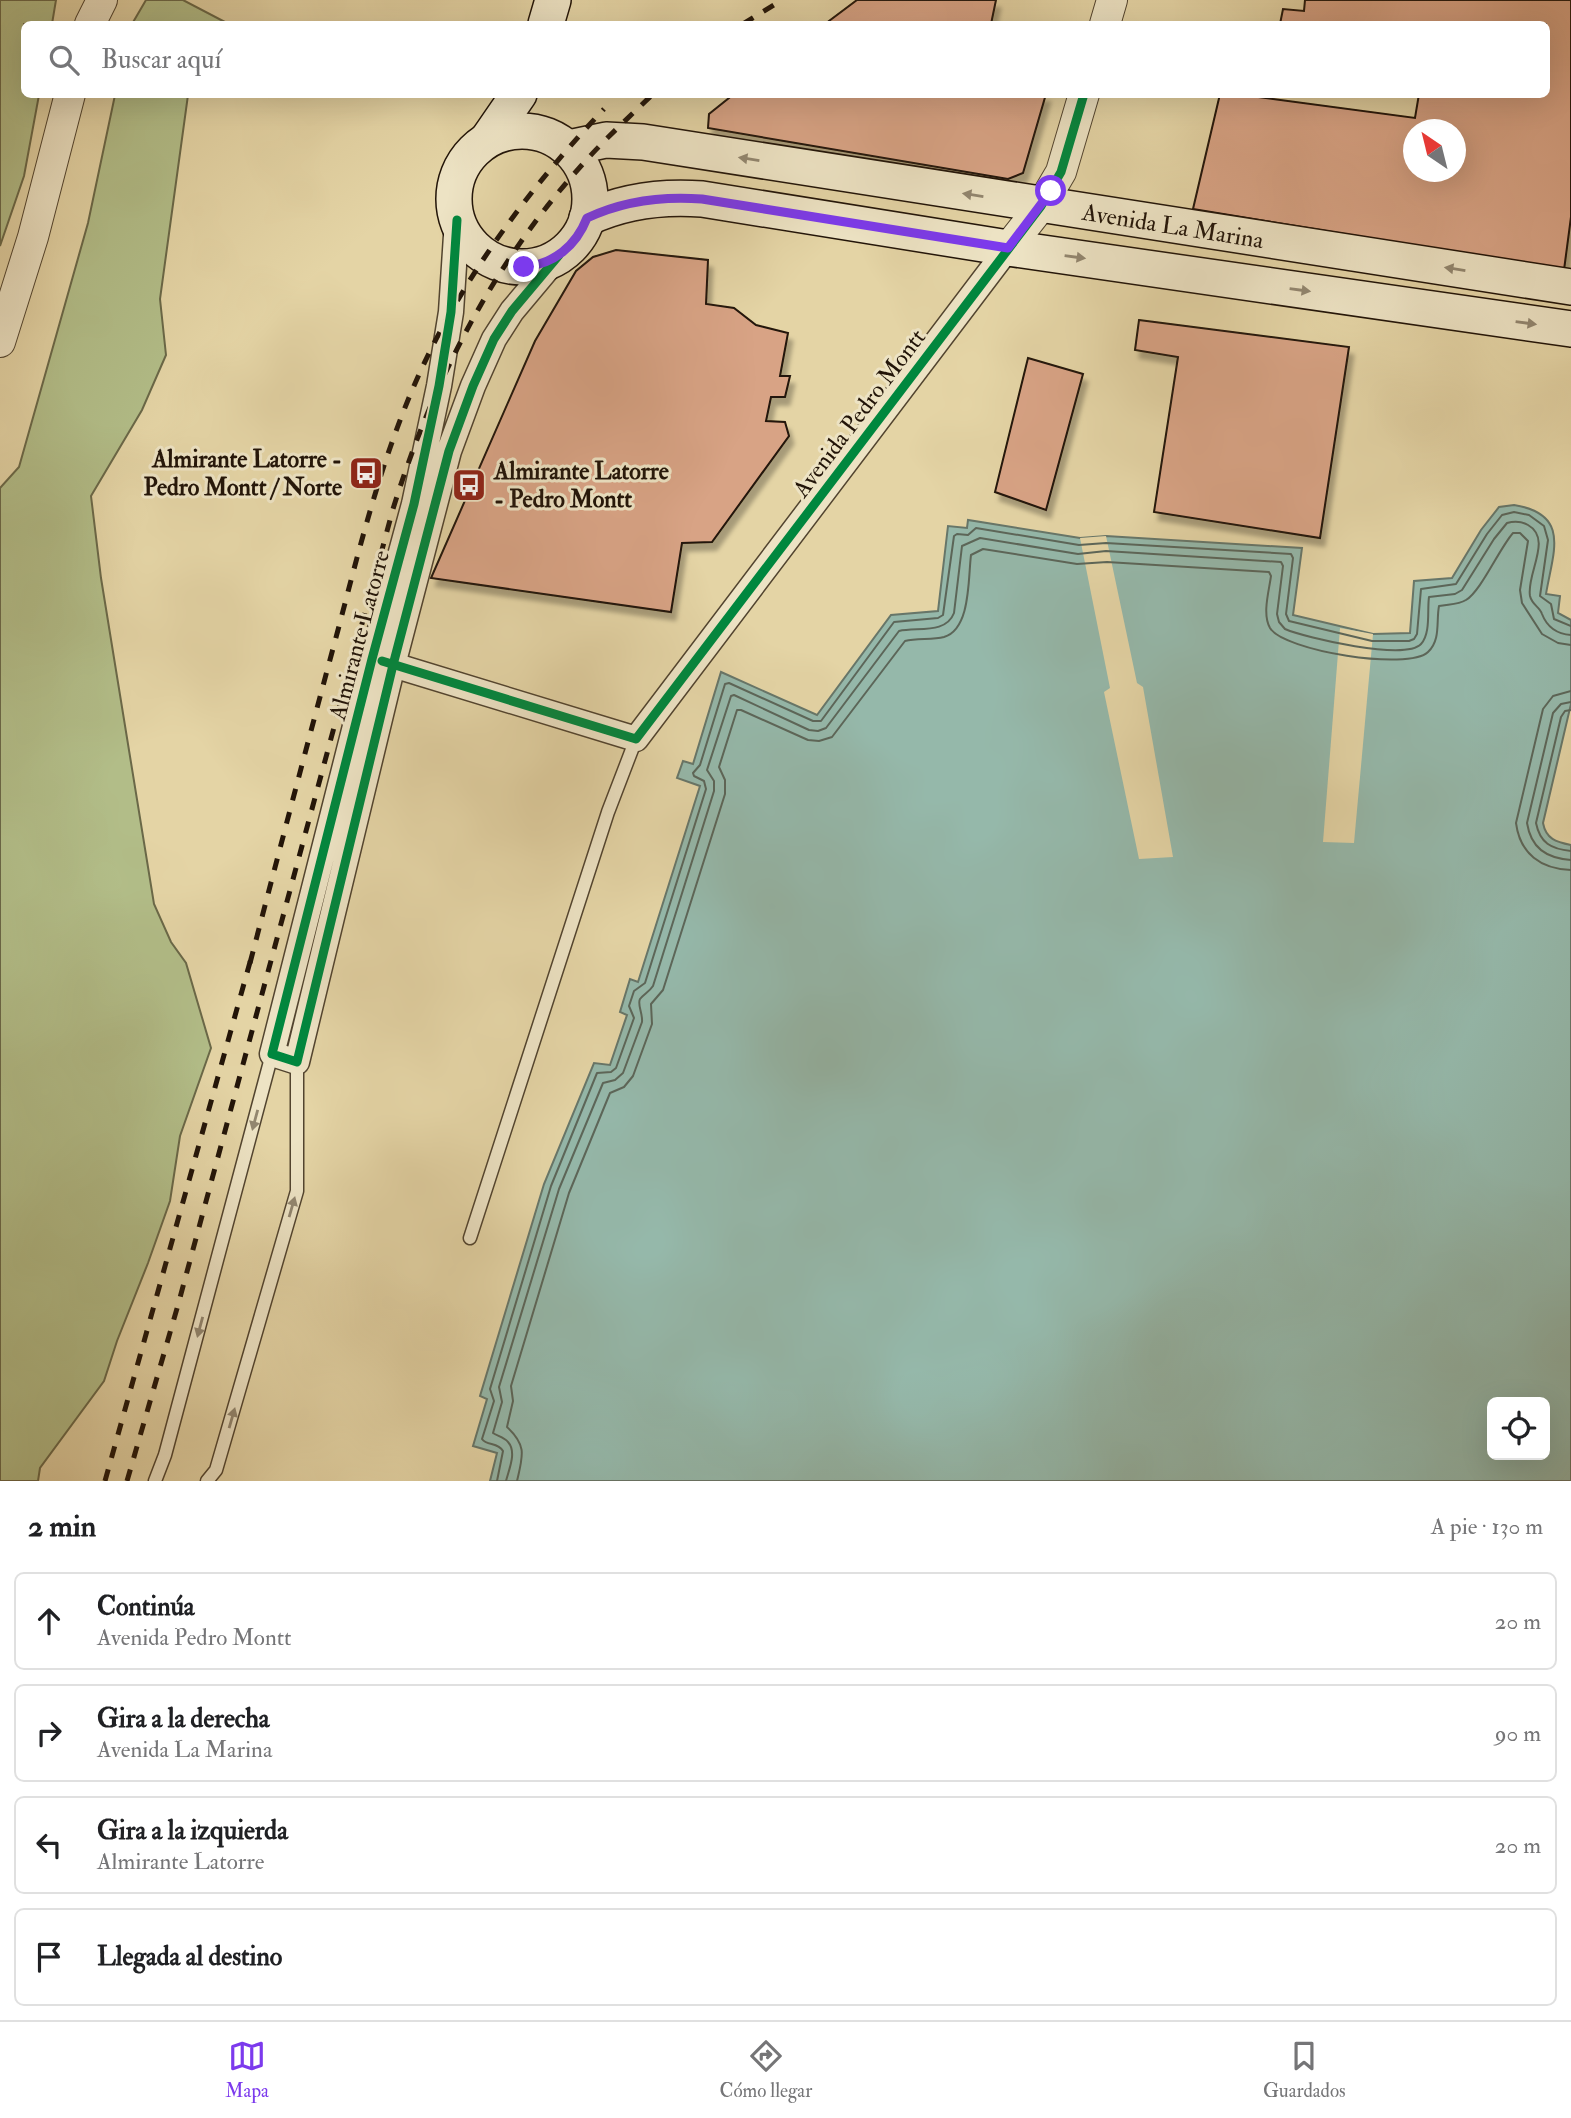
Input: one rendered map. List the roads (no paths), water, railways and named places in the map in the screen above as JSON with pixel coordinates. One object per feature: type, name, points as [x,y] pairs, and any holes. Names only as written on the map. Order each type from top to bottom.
[{"type":"main road","points":[[547,21],[553,0]]},
{"type":"main road","name":"Almirante Latorre","points":[[457,220],[454,197],[458,174],[465,160],[488,139],[516,98]]},
{"type":"main road","points":[[538,98],[547,124],[581,165],[586,177],[590,205],[587,218]]},
{"type":"main road","points":[[488,139],[505,132],[523,131],[540,133],[562,144]]},
{"type":"main road","name":"Avenida La Marina","points":[[562,144],[624,140],[1571,287]]},
{"type":"main road","name":"Avenida La Marina","points":[[587,218],[630,203],[684,198],[1008,248],[1571,329]]},
{"type":"main road","name":"Almirante Latorre","points":[[559,255],[576,239],[587,218]]},
{"type":"main road","points":[[457,220],[461,231],[475,249],[498,262],[514,266],[533,266],[559,255]]},
{"type":"street","points":[[92,21],[102,0]]},
{"type":"street","points":[[1106,21],[1112,0]]},
{"type":"street","points":[[0,342],[33,237],[69,98]]},
{"type":"street","name":"Avenida Pedro Montt","points":[[636,740],[1041,206],[1061,172],[1083,98]]},
{"type":"street","name":"Almirante Latorre","points":[[297,1062],[439,386],[451,312],[457,220]]},
{"type":"street","name":"Almirante Latorre","points":[[272,1054],[382,662],[449,451],[494,339],[512,310],[559,255]]},
{"type":"street","points":[[382,662],[636,740]]},
{"type":"street","points":[[272,1054],[297,1062]]},
{"type":"lane","points":[[470,1238],[608,812],[636,740]]},
{"type":"lane","points":[[155,1481],[165,1455],[272,1054]]},
{"type":"lane","points":[[207,1481],[216,1470],[297,1191],[297,1062]]},
{"type":"water","points":[[1514,505],[1544,517],[1551,526],[1554,537],[1546,594],[1560,596],[1558,613],[1571,620],[1571,704],[1543,823],[1552,839],[1571,845],[1571,1481],[490,1481],[497,1453],[473,1446],[487,1399],[480,1396],[544,1184],[594,1063],[610,1065],[627,1015],[620,1012],[630,979],[638,982],[700,786],[677,778],[683,761],[693,764],[721,672],[817,715],[891,615],[938,611],[948,526],[967,528],[968,520],[1080,538],[1106,536],[1302,548],[1293,615],[1373,634],[1410,633],[1414,581],[1452,578],[1481,530],[1499,507]]},
{"type":"railway","points":[[748,21],[782,0]]},
{"type":"railway","points":[[127,1481],[178,1305],[393,509],[426,416],[468,327],[520,244],[581,166],[649,98]]},
{"type":"railway","points":[[250,963],[369,515],[407,402],[441,330],[476,270],[536,187],[604,109]]},
{"type":"railway","points":[[105,1481],[252,955]]},
{"type":"place","name":"Almirante Latorre - Pedro Montt / Norte","points":[[366,473]]},
{"type":"place","name":"Almirante Latorre - Pedro Montt","points":[[469,485]]}]
